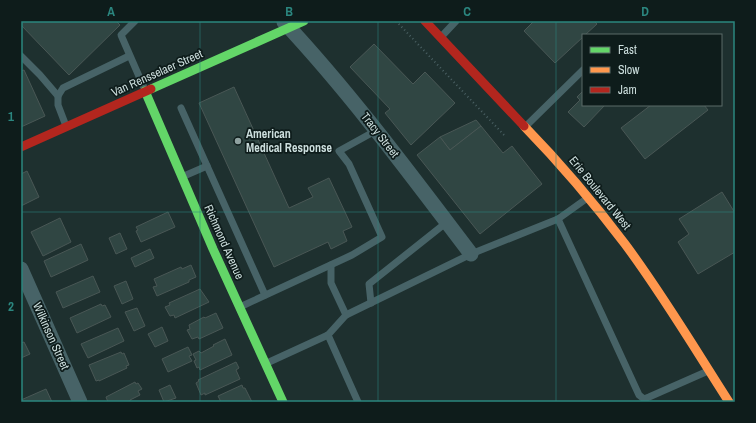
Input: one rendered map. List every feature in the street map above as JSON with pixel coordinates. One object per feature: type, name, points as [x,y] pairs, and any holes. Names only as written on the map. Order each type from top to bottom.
[{"type":"street","name":"Van Rensselaer Street","points":[[21,147],[146,91],[286,24],[304,21]]},
{"type":"street","name":"Erie Boulevard West","points":[[425,21],[557,160],[588,198],[625,244],[730,399]]},
{"type":"street","name":"Tracy Street","points":[[286,24],[305,44],[377,129],[472,254]]},
{"type":"street","name":"Richmond Avenue","points":[[146,91],[213,250],[283,402]]},
{"type":"street","name":"Wilkinson Street","points":[[21,270],[80,402]]},
{"type":"lane","points":[[135,21],[121,35],[129,56],[146,91]]},
{"type":"lane","points":[[441,37],[456,21]]},
{"type":"lane","points":[[21,56],[40,74],[58,96]]},
{"type":"lane","points":[[66,126],[58,105],[58,96],[63,88],[129,56]]},
{"type":"lane","points":[[526,127],[582,71]]},
{"type":"lane","points":[[181,108],[265,295]]},
{"type":"lane","points":[[239,307],[352,255],[382,237],[349,164],[338,151],[377,129]]},
{"type":"lane","points":[[182,177],[207,166]]},
{"type":"lane","points":[[266,364],[328,335],[346,315],[472,254],[558,219],[588,198]]},
{"type":"lane","points":[[558,219],[639,395],[644,399],[709,370]]},
{"type":"lane","points":[[372,302],[369,284],[447,222]]},
{"type":"lane","points":[[331,265],[331,283],[346,315]]},
{"type":"lane","points":[[328,335],[358,402]]},
{"type":"path","points":[[396,21],[505,136]]},
{"type":"building","points":[[21,21],[116,21],[120,25],[69,75],[21,25]]},
{"type":"building","points":[[534,21],[594,21],[597,24],[586,34],[582,34],[582,38],[555,63],[524,31]]},
{"type":"building","points":[[374,44],[413,84],[425,72],[455,103],[411,145],[385,113],[390,109],[350,67]]},
{"type":"building","points":[[24,70],[45,116],[21,127],[21,71]]},
{"type":"building","name":"American Medical Response","points":[[234,87],[289,208],[313,197],[308,188],[329,178],[352,227],[343,231],[347,241],[331,249],[328,242],[274,267],[199,103]]},
{"type":"building","points":[[582,92],[582,106],[604,106],[584,127],[568,112],[580,100],[577,97]]},
{"type":"building","points":[[650,106],[705,106],[708,110],[645,159],[621,128]]},
{"type":"building","points":[[476,120],[481,126],[450,150],[440,137]]},
{"type":"building","points":[[481,126],[503,153],[512,146],[542,184],[480,234],[417,155],[440,137],[450,150]]},
{"type":"building","points":[[27,171],[39,197],[21,206],[21,174]]},
{"type":"building","points":[[722,192],[735,213],[735,252],[698,274],[678,242],[689,234],[679,219]]},
{"type":"building","points":[[168,212],[175,227],[141,242],[136,231],[138,230],[136,227]]},
{"type":"building","points":[[60,218],[71,242],[43,256],[31,232]]},
{"type":"building","points":[[120,233],[127,249],[116,254],[109,238]]},
{"type":"building","points":[[81,244],[88,260],[51,277],[44,261]]},
{"type":"building","points":[[150,249],[154,258],[135,267],[131,258]]},
{"type":"building","points":[[191,265],[196,277],[189,280],[189,282],[157,296],[153,287],[157,286],[154,279],[181,267],[182,269]]},
{"type":"building","points":[[93,276],[100,292],[63,308],[56,292]]},
{"type":"building","points":[[126,281],[133,299],[122,304],[114,286]]},
{"type":"building","points":[[200,289],[209,302],[175,318],[174,315],[170,316],[165,307],[170,305],[169,303]]},
{"type":"building","points":[[101,304],[102,306],[105,305],[111,317],[77,333],[70,318]]},
{"type":"building","points":[[137,308],[145,326],[134,331],[125,312]]},
{"type":"building","points":[[216,313],[223,328],[199,339],[198,337],[192,339],[187,330],[190,329],[189,325],[204,317],[205,318]]},
{"type":"building","points":[[162,327],[168,341],[155,347],[148,334]]},
{"type":"building","points":[[118,328],[124,341],[88,358],[81,344]]},
{"type":"building","points":[[225,339],[232,355],[200,370],[199,367],[197,368],[194,361],[196,360],[193,354],[199,351],[201,353]]},
{"type":"building","points":[[24,342],[30,354],[21,358],[21,343]]},
{"type":"building","points":[[188,347],[192,355],[189,356],[192,361],[168,372],[162,359]]},
{"type":"building","points":[[121,352],[122,354],[124,353],[129,365],[126,366],[127,368],[96,381],[89,365]]},
{"type":"building","points":[[236,362],[239,368],[236,370],[240,379],[205,395],[205,393],[201,395],[196,383],[199,381],[198,380]]},
{"type":"building","points":[[135,382],[136,384],[138,383],[142,389],[138,391],[140,395],[129,402],[108,402],[106,397]]},
{"type":"building","points":[[170,385],[176,398],[164,402],[159,390]]},
{"type":"building","points":[[242,385],[252,402],[221,402],[218,396]]},
{"type":"building","points":[[46,389],[52,402],[21,402],[21,400]]},
{"type":"traffic: fast","points":[[151,89],[304,21]]},
{"type":"traffic: fast","points":[[145,91],[213,249],[283,402]]},
{"type":"traffic: slow","points":[[524,126],[551,154],[625,244],[666,302],[729,402]]},
{"type":"traffic: jam","points":[[425,21],[524,126]]},
{"type":"traffic: jam","points":[[21,147],[151,89]]},
{"type":"place","name":"American Medical Response","points":[[238,141]]}]
